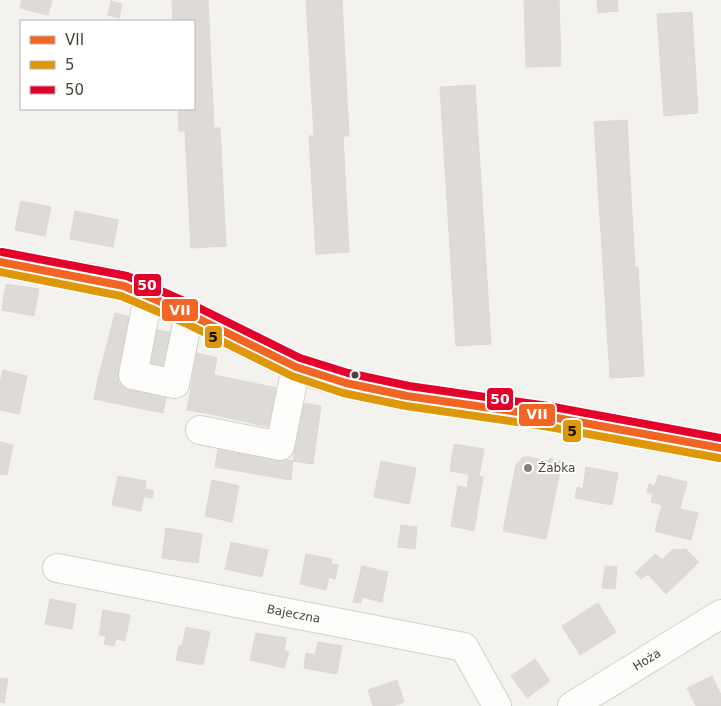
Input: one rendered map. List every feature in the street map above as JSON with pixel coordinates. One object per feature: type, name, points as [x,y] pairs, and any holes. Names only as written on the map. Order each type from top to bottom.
[{"type":"street","points":[[0,262],[124,286],[189,314],[296,367],[346,383],[407,396],[546,416],[721,448]]},
{"type":"street","points":[[148,297],[133,375],[175,384],[189,314]]},
{"type":"street","points":[[200,430],[280,446],[296,367]]},
{"type":"street","name":"Bajeczna","points":[[57,568],[464,647],[497,706]]},
{"type":"street","name":"Hoża","points":[[572,706],[721,614]]},
{"type":"building","points":[[22,0],[52,0],[48,15],[20,8]]},
{"type":"building","points":[[172,0],[208,0],[214,128],[220,128],[226,246],[191,248],[185,131],[179,131],[178,110],[195,110],[195,20],[173,20]]},
{"type":"building","points":[[306,0],[342,0],[349,136],[343,136],[349,252],[316,254],[309,136],[314,136]]},
{"type":"building","points":[[524,0],[559,0],[561,66],[526,67]]},
{"type":"building","points":[[597,0],[617,0],[618,11],[598,13]]},
{"type":"building","points":[[111,1],[122,4],[119,18],[108,15]]},
{"type":"building","points":[[692,12],[698,113],[664,116],[657,14]]},
{"type":"building","points":[[475,85],[491,344],[456,346],[440,87]]},
{"type":"building","points":[[627,120],[635,268],[638,267],[644,376],[610,378],[594,122]]},
{"type":"building","points":[[21,201],[51,207],[45,236],[15,230]]},
{"type":"building","points":[[75,211],[118,220],[113,247],[70,239]]},
{"type":"building","points":[[6,284],[39,289],[34,316],[2,310]]},
{"type":"building","points":[[115,313],[134,318],[118,383],[98,379]]},
{"type":"building","points":[[155,329],[173,333],[165,371],[147,367]]},
{"type":"building","points":[[197,353],[217,358],[206,413],[187,410]]},
{"type":"building","points":[[3,370],[27,376],[19,414],[0,410],[0,383]]},
{"type":"building","points":[[214,375],[282,389],[273,428],[206,413]]},
{"type":"building","points":[[98,379],[167,393],[163,413],[94,399]]},
{"type":"building","points":[[302,403],[321,406],[313,464],[293,461]]},
{"type":"building","points":[[0,442],[13,445],[7,475],[0,474]]},
{"type":"building","points":[[454,444],[484,449],[479,476],[450,471]]},
{"type":"building","points":[[218,448],[293,461],[291,480],[215,467]]},
{"type":"building","points":[[523,457],[549,461],[550,458],[562,462],[546,539],[503,531],[516,465]]},
{"type":"building","points":[[381,461],[416,468],[409,504],[374,497]]},
{"type":"building","points":[[586,467],[618,473],[612,505],[575,498],[577,487],[583,489]]},
{"type":"building","points":[[469,474],[483,477],[474,531],[451,526],[458,486],[467,488]]},
{"type":"building","points":[[658,475],[687,482],[680,509],[698,513],[691,540],[655,531],[662,505],[651,502],[653,494],[647,492],[649,484],[655,486]]},
{"type":"building","points":[[118,476],[146,481],[145,489],[154,491],[152,498],[144,496],[141,511],[112,505]]},
{"type":"building","points":[[212,480],[239,486],[232,522],[205,516]]},
{"type":"building","points":[[401,525],[417,527],[415,549],[398,547]]},
{"type":"building","points":[[166,528],[202,534],[198,563],[162,558]]},
{"type":"building","points":[[231,542],[268,550],[262,577],[225,569]]},
{"type":"building","points":[[686,549],[699,562],[666,594],[648,574],[641,579],[635,573],[655,554],[662,560],[672,550]]},
{"type":"building","points":[[306,554],[332,559],[331,564],[338,565],[335,579],[329,577],[326,590],[300,584]]},
{"type":"building","points":[[362,566],[388,572],[382,602],[362,597],[361,603],[353,602]]},
{"type":"building","points":[[605,566],[617,567],[615,589],[602,588]]},
{"type":"building","points":[[50,599],[76,604],[72,629],[45,624]]},
{"type":"building","points":[[598,603],[616,632],[580,655],[562,626]]},
{"type":"building","points":[[103,610],[130,615],[125,641],[116,639],[114,646],[104,644],[106,636],[99,635]]},
{"type":"building","points":[[186,627],[210,632],[203,665],[176,660],[179,646],[182,646]]},
{"type":"building","points":[[256,633],[286,638],[284,651],[289,652],[284,668],[250,660]]},
{"type":"building","points":[[318,642],[342,646],[337,674],[304,668],[306,653],[315,655]]},
{"type":"building","points":[[535,659],[550,681],[527,698],[511,676]]},
{"type":"building","points":[[712,676],[721,695],[721,706],[696,706],[687,688]]},
{"type":"building","points":[[0,678],[8,679],[4,703],[0,702]]},
{"type":"building","points":[[397,680],[404,702],[393,706],[373,706],[368,690]]},
{"type":"transit line","name":"50","points":[[2,252],[127,276],[193,305],[300,358],[348,373],[409,386],[548,406],[721,438]]},
{"type":"transit line","name":"VII","points":[[0,262],[124,286],[189,314],[296,367],[346,383],[407,396],[546,416],[721,448]]},
{"type":"transit line","name":"5","points":[[0,272],[121,296],[185,323],[292,376],[343,393],[406,406],[544,426],[719,458]]},
{"type":"place","name":"Żabka","points":[[528,468]]}]
